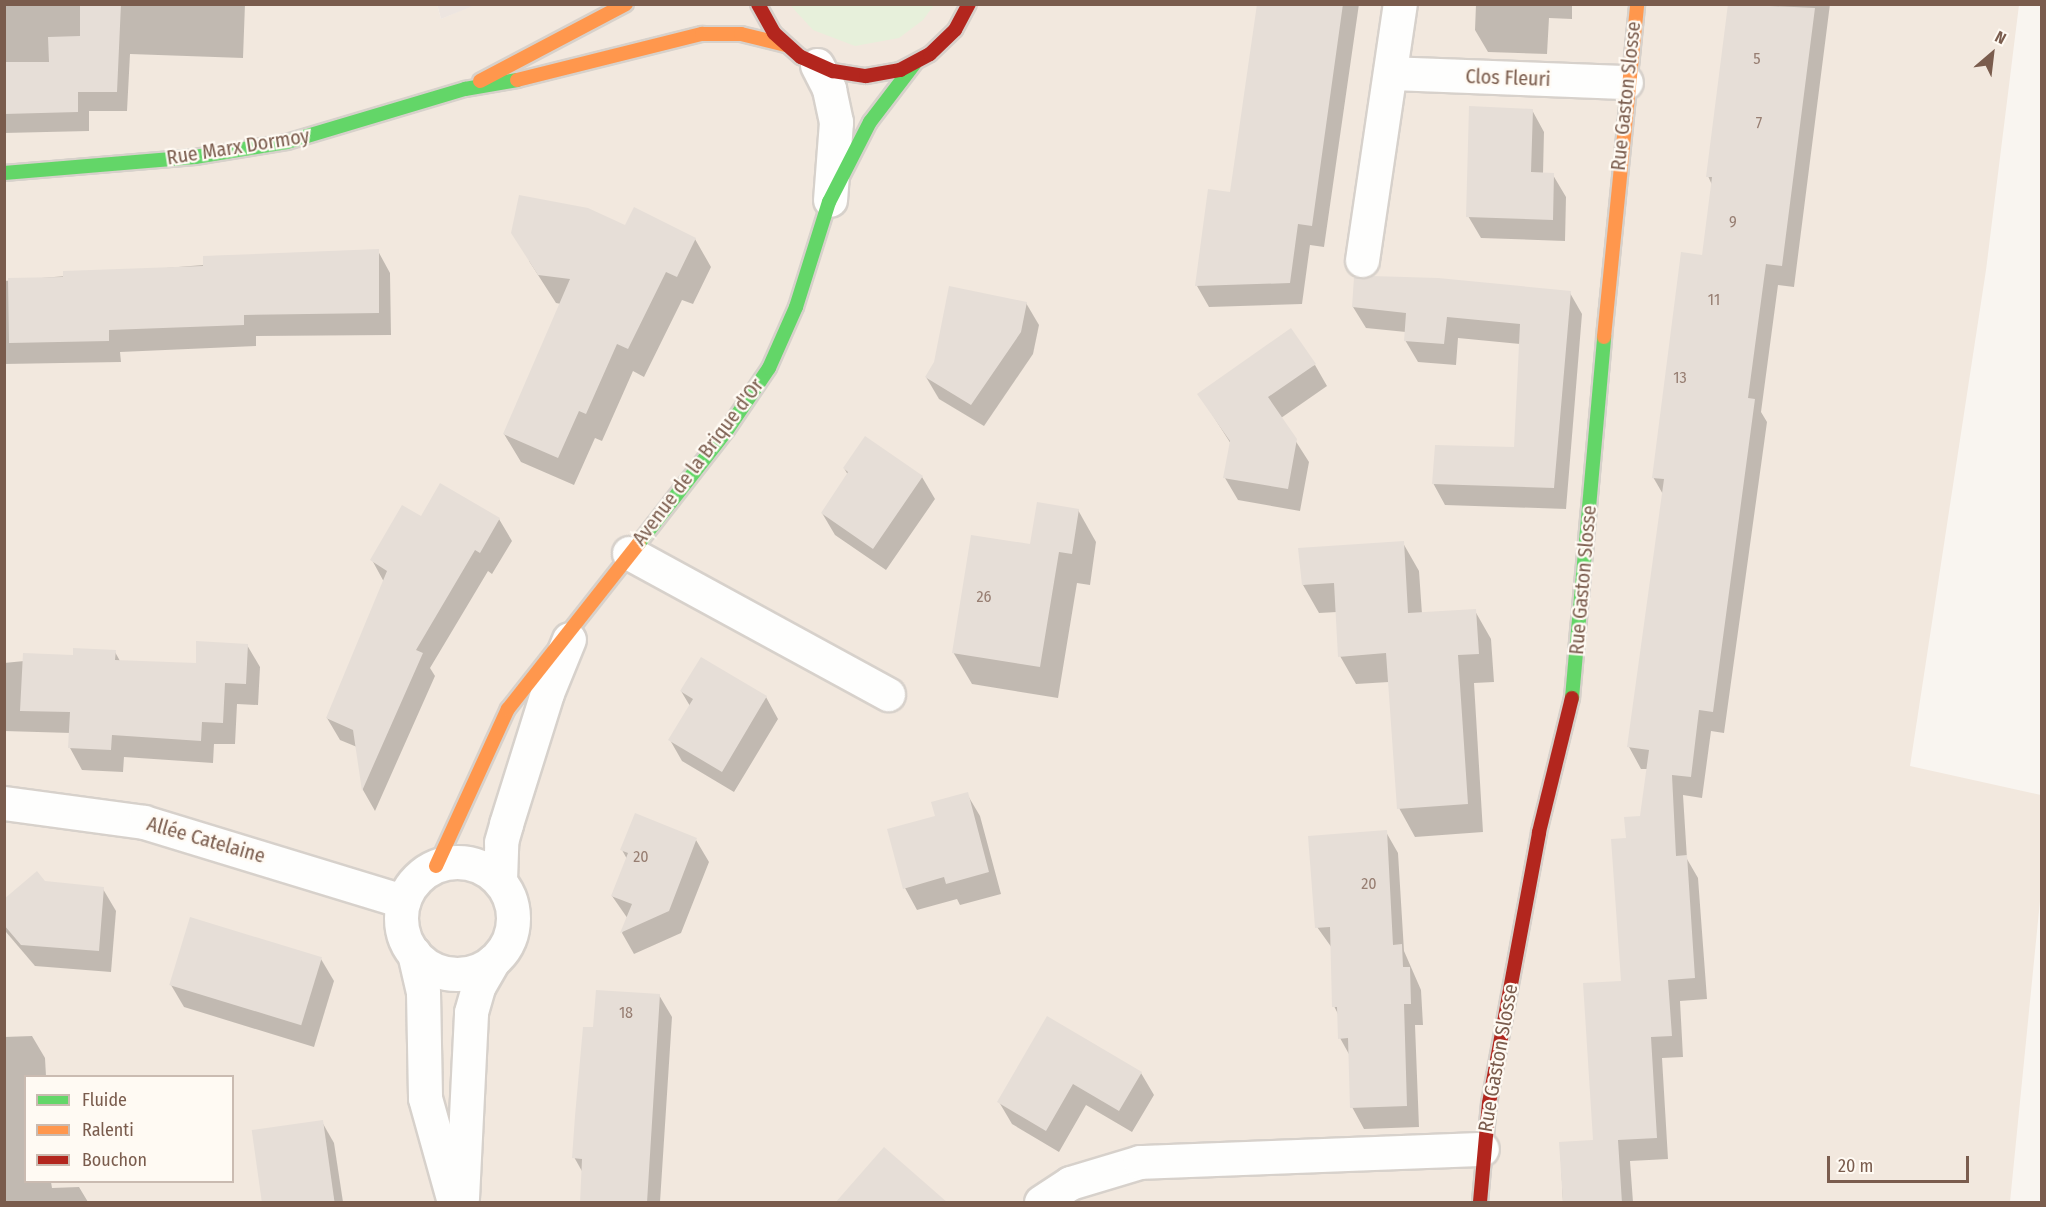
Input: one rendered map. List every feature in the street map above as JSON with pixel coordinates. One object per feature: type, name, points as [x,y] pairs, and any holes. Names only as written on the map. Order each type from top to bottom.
[{"type":"street","name":"Rue Marx Dormoy","points":[[465,89],[571,30],[626,4]]},
{"type":"street","points":[[758,4],[786,45],[817,65],[866,76],[915,63],[943,43],[969,8]]},
{"type":"street","points":[[1362,260],[1400,4]]},
{"type":"street","name":"Rue Gaston Slosse","points":[[1480,1203],[1482,1149],[1539,832],[1571,707],[1626,82],[1637,4]]},
{"type":"street","name":"Rue Marx Dormoy","points":[[4,173],[241,151],[331,132],[465,89],[544,76],[702,34],[741,34],[786,45]]},
{"type":"street","name":"Avenue de la Brique d'Or","points":[[436,866],[496,730],[577,620],[728,430],[769,368],[796,307],[830,202],[870,122],[915,63]]},
{"type":"street","name":"Avenue de la Brique d'Or","points":[[817,65],[829,89],[836,122],[830,202]]},
{"type":"street","name":"Clos Fleuri","points":[[1390,73],[1626,82]]},
{"type":"street","name":"Avenue de la Brique d'Or","points":[[629,553],[888,694]]},
{"type":"street","name":"Avenue de la Brique d'Or","points":[[500,880],[506,824],[547,693],[577,620]]},
{"type":"street","name":"Allée Catelaine","points":[[4,803],[144,822],[403,901]]},
{"type":"street","points":[[454,1203],[426,1108],[423,992],[414,953],[402,929],[403,901],[419,876],[436,866],[455,861],[475,864],[500,880],[510,898],[513,927],[506,946],[493,961],[478,987],[471,1012],[462,1203]]},
{"type":"street","points":[[414,953],[429,967],[447,973],[466,973],[493,961]]},
{"type":"street","name":"Rue Gaston Slosse","points":[[1041,1203],[1070,1183],[1140,1162],[1482,1149]]},
{"type":"shaded area","points":[[437,4],[441,19],[475,4],[2019,5],[1986,270],[1910,766],[2041,795],[2041,891],[2010,1202],[5,1202],[5,5]]},
{"type":"shaded area","points":[[437,4],[475,4],[475,5],[441,19]]},
{"type":"green space","points":[[790,5],[934,5],[923,20],[899,38],[855,46],[813,30]]},
{"type":"building","points":[[80,4],[121,4],[117,92],[78,92],[78,112],[4,114],[4,62],[49,62],[48,37],[80,36]]},
{"type":"building","points":[[1257,4],[1343,4],[1312,226],[1298,224],[1290,283],[1195,286],[1208,189],[1230,192]]},
{"type":"building","points":[[1728,4],[1815,8],[1782,266],[1766,264],[1748,398],[1755,399],[1713,712],[1699,710],[1691,777],[1672,775],[1676,856],[1687,855],[1695,978],[1668,980],[1672,1036],[1651,1037],[1657,1138],[1618,1140],[1622,1203],[1563,1203],[1559,1142],[1593,1140],[1583,983],[1621,981],[1611,839],[1626,838],[1624,817],[1640,816],[1649,750],[1627,747],[1664,479],[1652,478],[1681,252],[1702,255],[1712,177],[1706,177]]},
{"type":"building","points":[[1469,106],[1533,109],[1531,172],[1554,173],[1553,220],[1466,217]]},
{"type":"building","points":[[519,195],[588,208],[625,225],[634,207],[696,238],[677,277],[666,272],[628,349],[617,344],[586,414],[579,411],[558,458],[503,434],[570,279],[538,275],[511,233]]},
{"type":"building","points":[[379,249],[379,313],[244,315],[244,325],[109,330],[109,341],[9,343],[8,278],[63,277],[63,271],[203,266],[203,256]]},
{"type":"building","points":[[1354,277],[1438,278],[1571,291],[1554,488],[1432,484],[1435,445],[1514,447],[1520,324],[1447,317],[1444,344],[1404,341],[1406,313],[1352,307]]},
{"type":"building","points":[[949,286],[1027,302],[1021,332],[971,405],[925,377],[934,362]]},
{"type":"building","points":[[1291,328],[1316,364],[1268,397],[1297,439],[1288,489],[1223,478],[1230,441],[1197,394]]},
{"type":"building","points":[[865,436],[923,476],[873,549],[821,513],[848,472],[843,468]]},
{"type":"building","points":[[440,483],[500,518],[480,553],[475,550],[416,650],[423,653],[362,791],[353,730],[326,718],[387,571],[370,560],[402,505],[421,516]]},
{"type":"building","points":[[1037,502],[1079,509],[1072,554],[1059,552],[1040,667],[952,653],[971,535],[1030,544]]},
{"type":"building","points":[[1404,541],[1408,613],[1476,609],[1479,654],[1458,655],[1468,804],[1397,809],[1386,653],[1338,657],[1334,583],[1302,585],[1298,548]]},
{"type":"building","points":[[196,641],[248,644],[246,684],[225,683],[223,723],[202,722],[201,741],[112,735],[111,750],[68,748],[70,712],[20,711],[23,653],[73,655],[73,648],[116,650],[115,660],[196,663]]},
{"type":"building","points":[[701,657],[767,696],[722,772],[668,740],[693,699],[680,691]]},
{"type":"building","points":[[968,792],[989,872],[946,884],[944,877],[903,889],[887,829],[935,816],[931,802]]},
{"type":"building","points":[[635,813],[697,838],[669,911],[620,933],[632,904],[611,896],[628,853],[620,850]]},
{"type":"building","points":[[1387,830],[1393,945],[1402,944],[1403,967],[1410,967],[1411,1004],[1404,1004],[1407,1106],[1350,1108],[1348,1038],[1338,1039],[1337,1007],[1332,1007],[1330,927],[1315,928],[1308,836]]},
{"type":"building","points":[[37,871],[45,881],[104,887],[99,951],[21,945],[4,925],[4,899]]},
{"type":"building","points":[[190,917],[322,957],[301,1025],[169,985]]},
{"type":"building","points":[[596,990],[660,994],[647,1203],[580,1203],[582,1159],[572,1158],[575,1116],[583,1027],[593,1027]]},
{"type":"building","points":[[1047,1016],[1142,1072],[1119,1111],[1073,1084],[1046,1131],[997,1102]]},
{"type":"building","points":[[323,1120],[335,1202],[262,1202],[252,1130]]},
{"type":"building","points":[[884,1147],[948,1203],[835,1203]]},
{"type":"traffic: fast","points":[[639,543],[727,430],[769,368],[796,307],[829,202],[870,122],[915,63]]},
{"type":"traffic: fast","points":[[4,173],[195,157],[287,142],[465,89],[517,80]]},
{"type":"traffic: fast","points":[[1572,698],[1604,337]]},
{"type":"traffic: slow","points":[[480,81],[626,4]]},
{"type":"traffic: slow","points":[[1604,337],[1637,4]]},
{"type":"traffic: slow","points":[[517,80],[702,34],[741,34],[786,45]]},
{"type":"traffic: slow","points":[[436,866],[508,709],[639,543]]},
{"type":"traffic: jam","points":[[758,4],[774,33],[801,57],[833,71],[866,76],[900,70],[930,54],[955,30],[969,4]]},
{"type":"traffic: jam","points":[[1480,1202],[1489,1103],[1539,832],[1572,698]]}]
